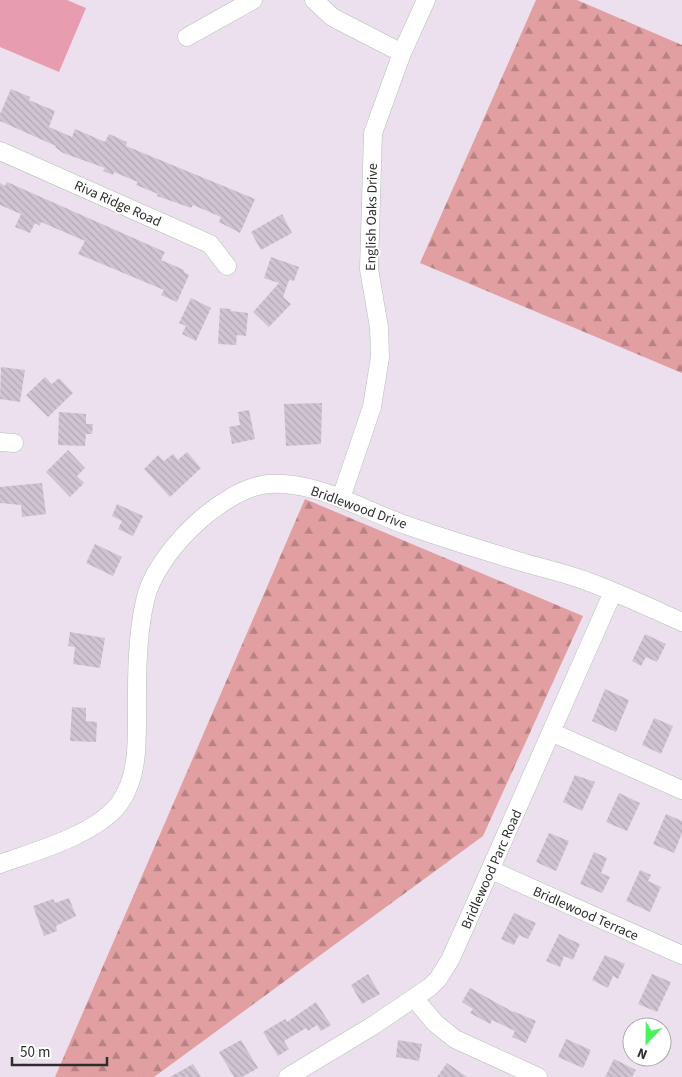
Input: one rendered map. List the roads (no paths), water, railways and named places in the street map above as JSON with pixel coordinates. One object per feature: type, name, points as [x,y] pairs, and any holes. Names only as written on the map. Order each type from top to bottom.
[{"type":"street","points":[[187,38],[253,0]]},
{"type":"street","points":[[314,0],[332,17],[402,53]]},
{"type":"street","name":"English Oaks Drive","points":[[341,498],[372,407],[380,357],[378,327],[369,270],[373,133],[402,53],[426,0]]},
{"type":"street","name":"Riva Ridge Road","points":[[0,151],[210,244],[227,266]]},
{"type":"street","name":"Bridlewood Drive","points":[[0,864],[45,848],[91,827],[114,810],[125,794],[132,773],[135,753],[137,667],[145,600],[153,576],[166,556],[206,515],[238,494],[255,486],[271,484],[313,489],[341,498],[404,524],[588,582],[682,622]]},
{"type":"street","name":"Bridlewood Parc Road","points":[[288,1077],[414,998],[438,979],[450,960],[491,870],[613,592]]},
{"type":"street","points":[[551,732],[682,790]]},
{"type":"street","name":"Bridlewood Terrace","points":[[491,870],[682,955]]},
{"type":"street","points":[[414,998],[435,1023],[455,1039],[538,1077]]}]
